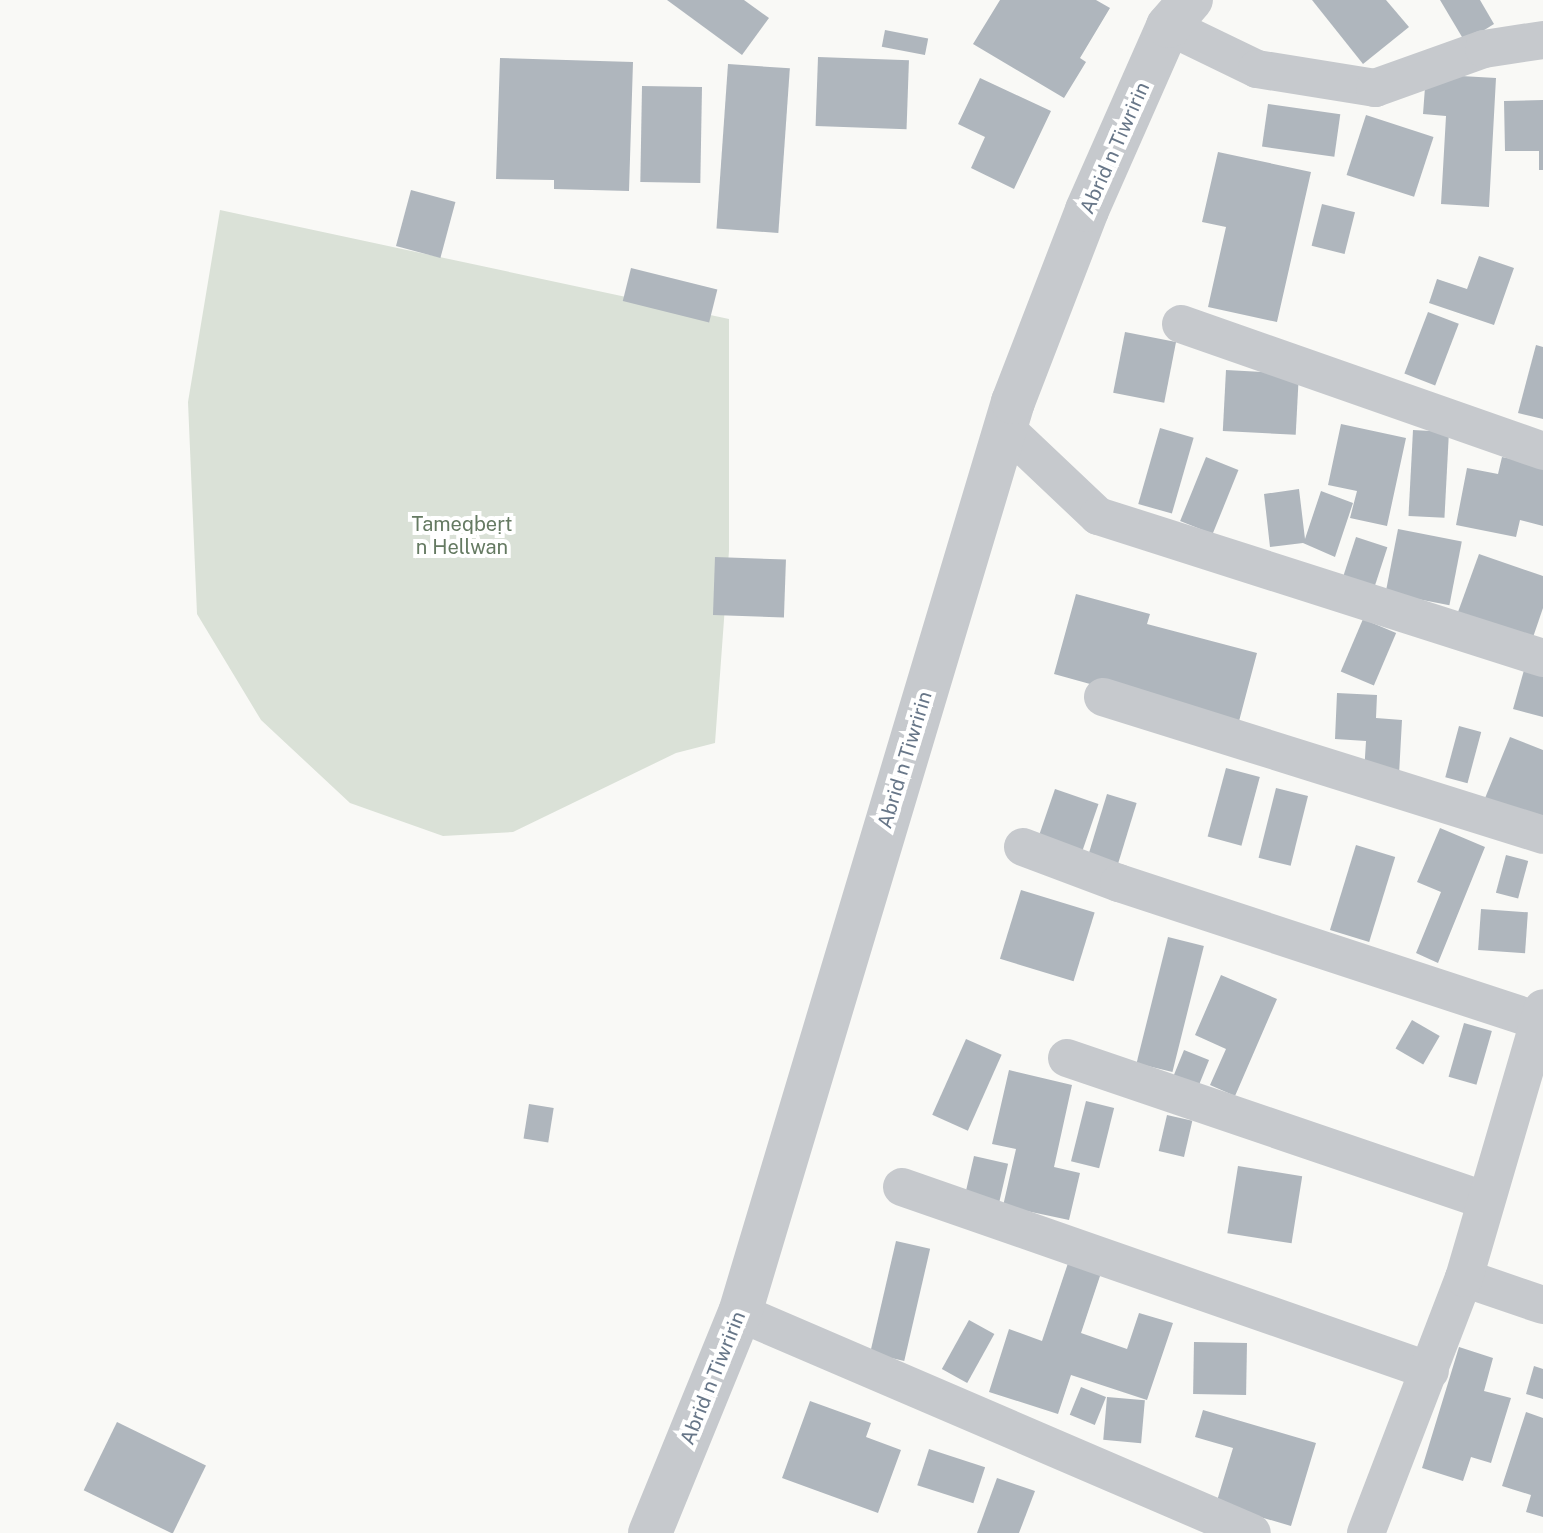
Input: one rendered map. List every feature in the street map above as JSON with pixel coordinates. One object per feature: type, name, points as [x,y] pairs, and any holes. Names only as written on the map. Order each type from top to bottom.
[{"type":"street","points":[[1179,13],[1257,69],[1375,88],[1484,49],[1543,40]]},
{"type":"street","name":"Abrid n Tiwririn","points":[[650,1533],[740,1313],[1005,428],[1087,210],[1179,13]]},
{"type":"street","points":[[1181,324],[1543,451]]},
{"type":"street","points":[[1005,428],[1098,516],[1543,658]]},
{"type":"street","points":[[1103,697],[1543,835]]},
{"type":"street","points":[[1023,847],[1119,883],[1542,1017],[1484,1200],[1464,1278],[1366,1533]]},
{"type":"street","points":[[1067,1058],[1484,1200]]},
{"type":"street","points":[[902,1187],[1430,1371]]},
{"type":"street","points":[[1464,1278],[1543,1305]]},
{"type":"street","points":[[740,1313],[1252,1533]]},
{"type":"green space","name":"Tameqbeṛt n Hellwan","points":[[220,210],[729,319],[729,551],[715,743],[676,753],[513,832],[443,836],[350,803],[261,720],[197,614],[188,402]]},
{"type":"building","points":[[667,0],[744,0],[769,18],[742,55]]},
{"type":"building","points":[[1000,0],[1096,0],[1110,8],[1080,58],[1086,62],[1064,98],[973,44]]},
{"type":"building","points":[[1312,0],[1386,0],[1409,27],[1363,64]]},
{"type":"building","points":[[1440,0],[1480,0],[1494,24],[1465,42]]},
{"type":"building","points":[[885,30],[928,38],[925,55],[882,47]]},
{"type":"building","points":[[818,57],[909,60],[907,129],[816,126]]},
{"type":"building","points":[[500,58],[633,62],[629,191],[554,189],[554,180],[496,179]]},
{"type":"building","points":[[728,64],[790,68],[778,233],[716,229]]},
{"type":"building","points":[[1426,74],[1496,78],[1489,207],[1441,204],[1446,116],[1423,114]]},
{"type":"building","points":[[980,78],[1051,111],[1014,189],[971,168],[985,137],[958,124]]},
{"type":"building","points":[[642,86],[702,87],[700,183],[640,182]]},
{"type":"building","points":[[1543,100],[1543,170],[1539,170],[1539,151],[1505,151],[1504,101]]},
{"type":"building","points":[[1268,104],[1340,114],[1334,157],[1262,147]]},
{"type":"building","points":[[1366,115],[1434,137],[1414,197],[1347,175]]},
{"type":"building","points":[[1218,152],[1311,172],[1277,322],[1208,307],[1226,227],[1202,222]]},
{"type":"building","points":[[411,190],[455,202],[440,258],[396,246]]},
{"type":"building","points":[[1322,204],[1355,212],[1345,254],[1312,246]]},
{"type":"building","points":[[1479,256],[1514,268],[1494,325],[1429,303],[1437,279],[1467,289]]},
{"type":"building","points":[[631,268],[717,290],[709,323],[623,301]]},
{"type":"building","points":[[1428,312],[1459,324],[1435,385],[1404,374]]},
{"type":"building","points":[[1125,332],[1176,342],[1164,403],[1113,393]]},
{"type":"building","points":[[1536,345],[1543,347],[1543,419],[1518,413]]},
{"type":"building","points":[[1226,370],[1299,374],[1296,435],[1223,431]]},
{"type":"building","points":[[1341,424],[1406,438],[1387,526],[1350,518],[1357,491],[1328,485]]},
{"type":"building","points":[[1160,428],[1194,438],[1172,514],[1138,504]]},
{"type":"building","points":[[1413,430],[1449,432],[1444,518],[1408,516]]},
{"type":"building","points":[[1206,457],[1238,470],[1213,534],[1180,521]]},
{"type":"building","points":[[1502,457],[1543,465],[1543,526],[1520,520],[1516,537],[1456,525],[1467,468],[1498,474]]},
{"type":"building","points":[[1299,489],[1305,539],[1321,491],[1353,503],[1335,557],[1303,543],[1270,547],[1264,494]]},
{"type":"building","points":[[1398,529],[1462,541],[1449,605],[1386,593]]},
{"type":"building","points":[[1356,537],[1387,547],[1374,587],[1343,577]]},
{"type":"building","points":[[1479,554],[1543,576],[1543,608],[1529,649],[1454,623]]},
{"type":"building","points":[[715,557],[786,559],[784,617],[713,615]]},
{"type":"building","points":[[1076,594],[1150,614],[1147,624],[1257,653],[1238,725],[1054,674]]},
{"type":"building","points":[[1363,619],[1396,633],[1374,686],[1341,671]]},
{"type":"building","points":[[1526,663],[1543,668],[1543,717],[1513,709]]},
{"type":"building","points":[[1337,693],[1377,695],[1376,718],[1402,720],[1399,775],[1364,773],[1366,741],[1335,739]]},
{"type":"building","points":[[1459,726],[1481,732],[1467,783],[1445,777]]},
{"type":"building","points":[[1510,737],[1543,750],[1543,832],[1481,808]]},
{"type":"building","points":[[1226,768],[1260,777],[1241,846],[1208,837]]},
{"type":"building","points":[[1276,788],[1308,796],[1291,866],[1259,858]]},
{"type":"building","points":[[1055,789],[1098,804],[1082,853],[1038,838]]},
{"type":"building","points":[[1107,794],[1137,803],[1117,868],[1087,859]]},
{"type":"building","points":[[1440,828],[1485,847],[1438,963],[1416,953],[1441,892],[1417,882]]},
{"type":"building","points":[[1356,845],[1395,857],[1369,942],[1330,930]]},
{"type":"building","points":[[1506,855],[1528,861],[1518,899],[1496,893]]},
{"type":"building","points":[[1021,890],[1095,913],[1074,981],[1000,959]]},
{"type":"building","points":[[1481,909],[1528,912],[1525,953],[1478,950]]},
{"type":"building","points":[[1168,937],[1204,946],[1172,1072],[1137,1063]]},
{"type":"building","points":[[1221,975],[1277,999],[1235,1096],[1210,1085],[1226,1049],[1195,1035]]},
{"type":"building","points":[[1412,1020],[1440,1036],[1423,1065],[1396,1049]]},
{"type":"building","points":[[1464,1023],[1492,1031],[1476,1085],[1449,1077]]},
{"type":"building","points":[[966,1039],[1002,1055],[968,1131],[932,1115]]},
{"type":"building","points":[[1184,1050],[1209,1060],[1195,1095],[1170,1085]]},
{"type":"building","points":[[1009,1070],[1072,1085],[1054,1167],[1080,1173],[1069,1220],[1003,1206],[1016,1149],[992,1144]]},
{"type":"building","points":[[1086,1101],[1114,1108],[1099,1168],[1071,1161]]},
{"type":"building","points":[[529,1104],[554,1108],[548,1142],[524,1139]]},
{"type":"building","points":[[1167,1115],[1192,1121],[1184,1157],[1159,1151]]},
{"type":"building","points":[[974,1156],[1008,1164],[999,1205],[965,1197]]},
{"type":"building","points":[[1238,1166],[1302,1176],[1292,1243],[1227,1233]]},
{"type":"building","points":[[896,1241],[930,1249],[904,1361],[870,1353]]},
{"type":"building","points":[[1068,1263],[1101,1273],[1081,1333],[1127,1349],[1139,1313],[1173,1323],[1147,1400],[1071,1375],[1058,1414],[989,1392],[1009,1329],[1042,1341]]},
{"type":"building","points":[[969,1320],[994,1334],[967,1383],[942,1369]]},
{"type":"building","points":[[1194,1342],[1247,1343],[1246,1395],[1193,1394]]},
{"type":"building","points":[[1459,1347],[1493,1358],[1484,1391],[1511,1398],[1491,1463],[1471,1457],[1463,1481],[1422,1468]]},
{"type":"building","points":[[1534,1366],[1543,1369],[1543,1399],[1526,1394]]},
{"type":"building","points":[[1081,1387],[1106,1397],[1095,1425],[1070,1415]]},
{"type":"building","points":[[1107,1397],[1145,1400],[1141,1443],[1103,1440]]},
{"type":"building","points":[[810,1401],[871,1423],[866,1437],[901,1450],[878,1513],[782,1478]]},
{"type":"building","points":[[1203,1410],[1316,1443],[1291,1526],[1216,1504],[1233,1448],[1195,1437]]},
{"type":"building","points":[[1526,1412],[1543,1418],[1543,1517],[1526,1512],[1531,1495],[1502,1486]]},
{"type":"building","points":[[117,1422],[206,1465],[173,1533],[84,1490]]},
{"type":"building","points":[[929,1449],[985,1467],[973,1503],[917,1485]]},
{"type":"building","points":[[997,1478],[1035,1491],[1019,1533],[977,1533]]}]
